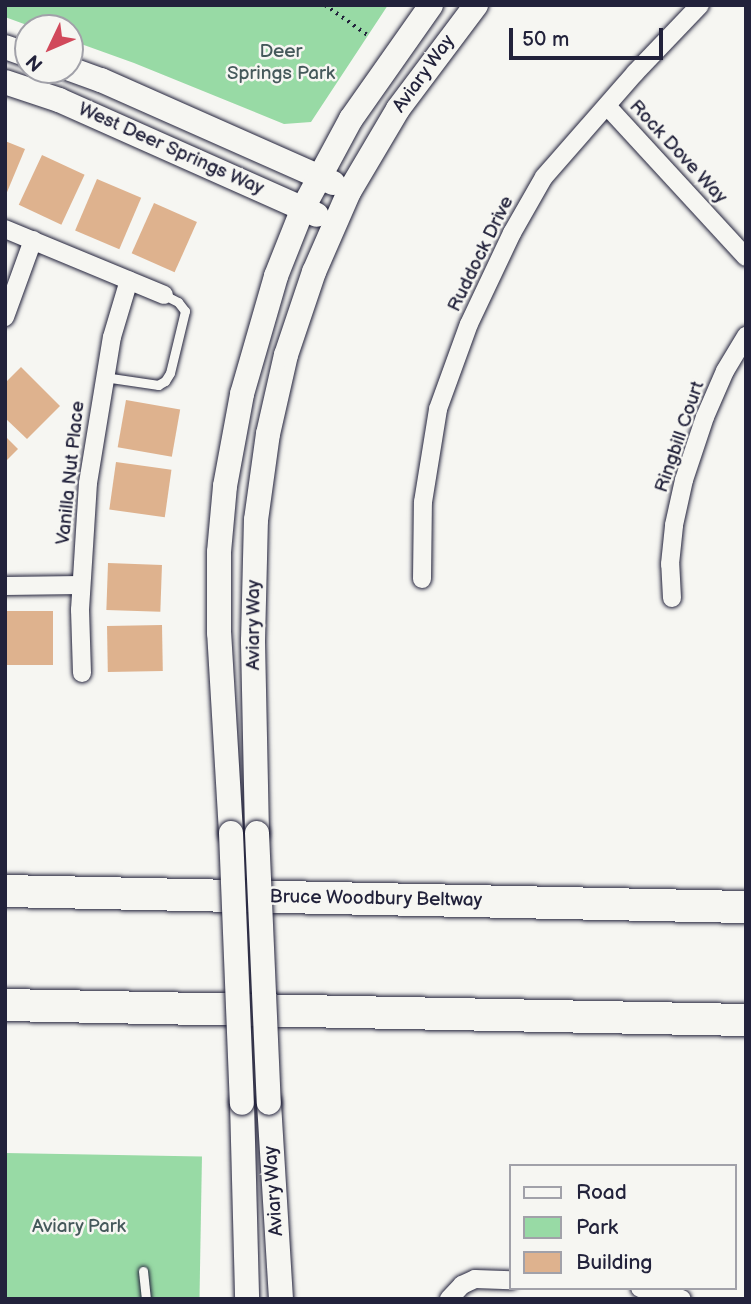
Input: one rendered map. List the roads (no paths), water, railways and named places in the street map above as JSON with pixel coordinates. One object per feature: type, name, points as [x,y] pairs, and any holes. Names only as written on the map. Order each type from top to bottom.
[{"type":"highway","name":"Bruce Woodbury Beltway","points":[[5,891],[746,907]]},
{"type":"highway","points":[[5,1005],[746,1020]]},
{"type":"main road","name":"Aviary Way","points":[[247,1299],[231,833],[218,593],[225,486],[240,405],[258,333],[276,276],[303,208],[318,176],[384,68],[431,5]]},
{"type":"main road","name":"Aviary Way","points":[[281,1299],[257,833],[253,576],[261,477],[286,355],[334,223],[398,109],[477,5]]},
{"type":"main road","name":"West Deer Springs Way","points":[[84,75],[318,176],[349,192]]},
{"type":"main road","name":"West Deer Springs Way","points":[[5,82],[60,100],[334,223]]},
{"type":"street","name":"Ruddock Drive","points":[[422,579],[423,502],[438,409],[469,324],[512,233],[544,177],[700,5]]},
{"type":"street","name":"Rock Dove Way","points":[[607,106],[746,257]]},
{"type":"street","points":[[5,229],[164,295]]},
{"type":"street","points":[[5,317],[33,240]]},
{"type":"street","name":"Vanilla Nut Place","points":[[82,673],[81,585],[88,483],[112,337],[129,280]]},
{"type":"street","name":"Ringbill Court","points":[[672,598],[670,564],[674,525],[684,480],[705,417],[725,371],[746,336]]},
{"type":"street","points":[[5,586],[81,585]]},
{"type":"street","points":[[449,1299],[462,1285],[475,1279],[510,1280]]},
{"type":"street","points":[[650,1293],[681,1299]]},
{"type":"lane","points":[[104,377],[158,385],[165,381],[170,373],[184,311],[178,302],[164,295]]},
{"type":"lane","points":[[143,1271],[146,1299]]},
{"type":"park label","name":"Deer Springs Park","points":[[281,63]]},
{"type":"park label","name":"Aviary Park","points":[[79,1227]]}]
